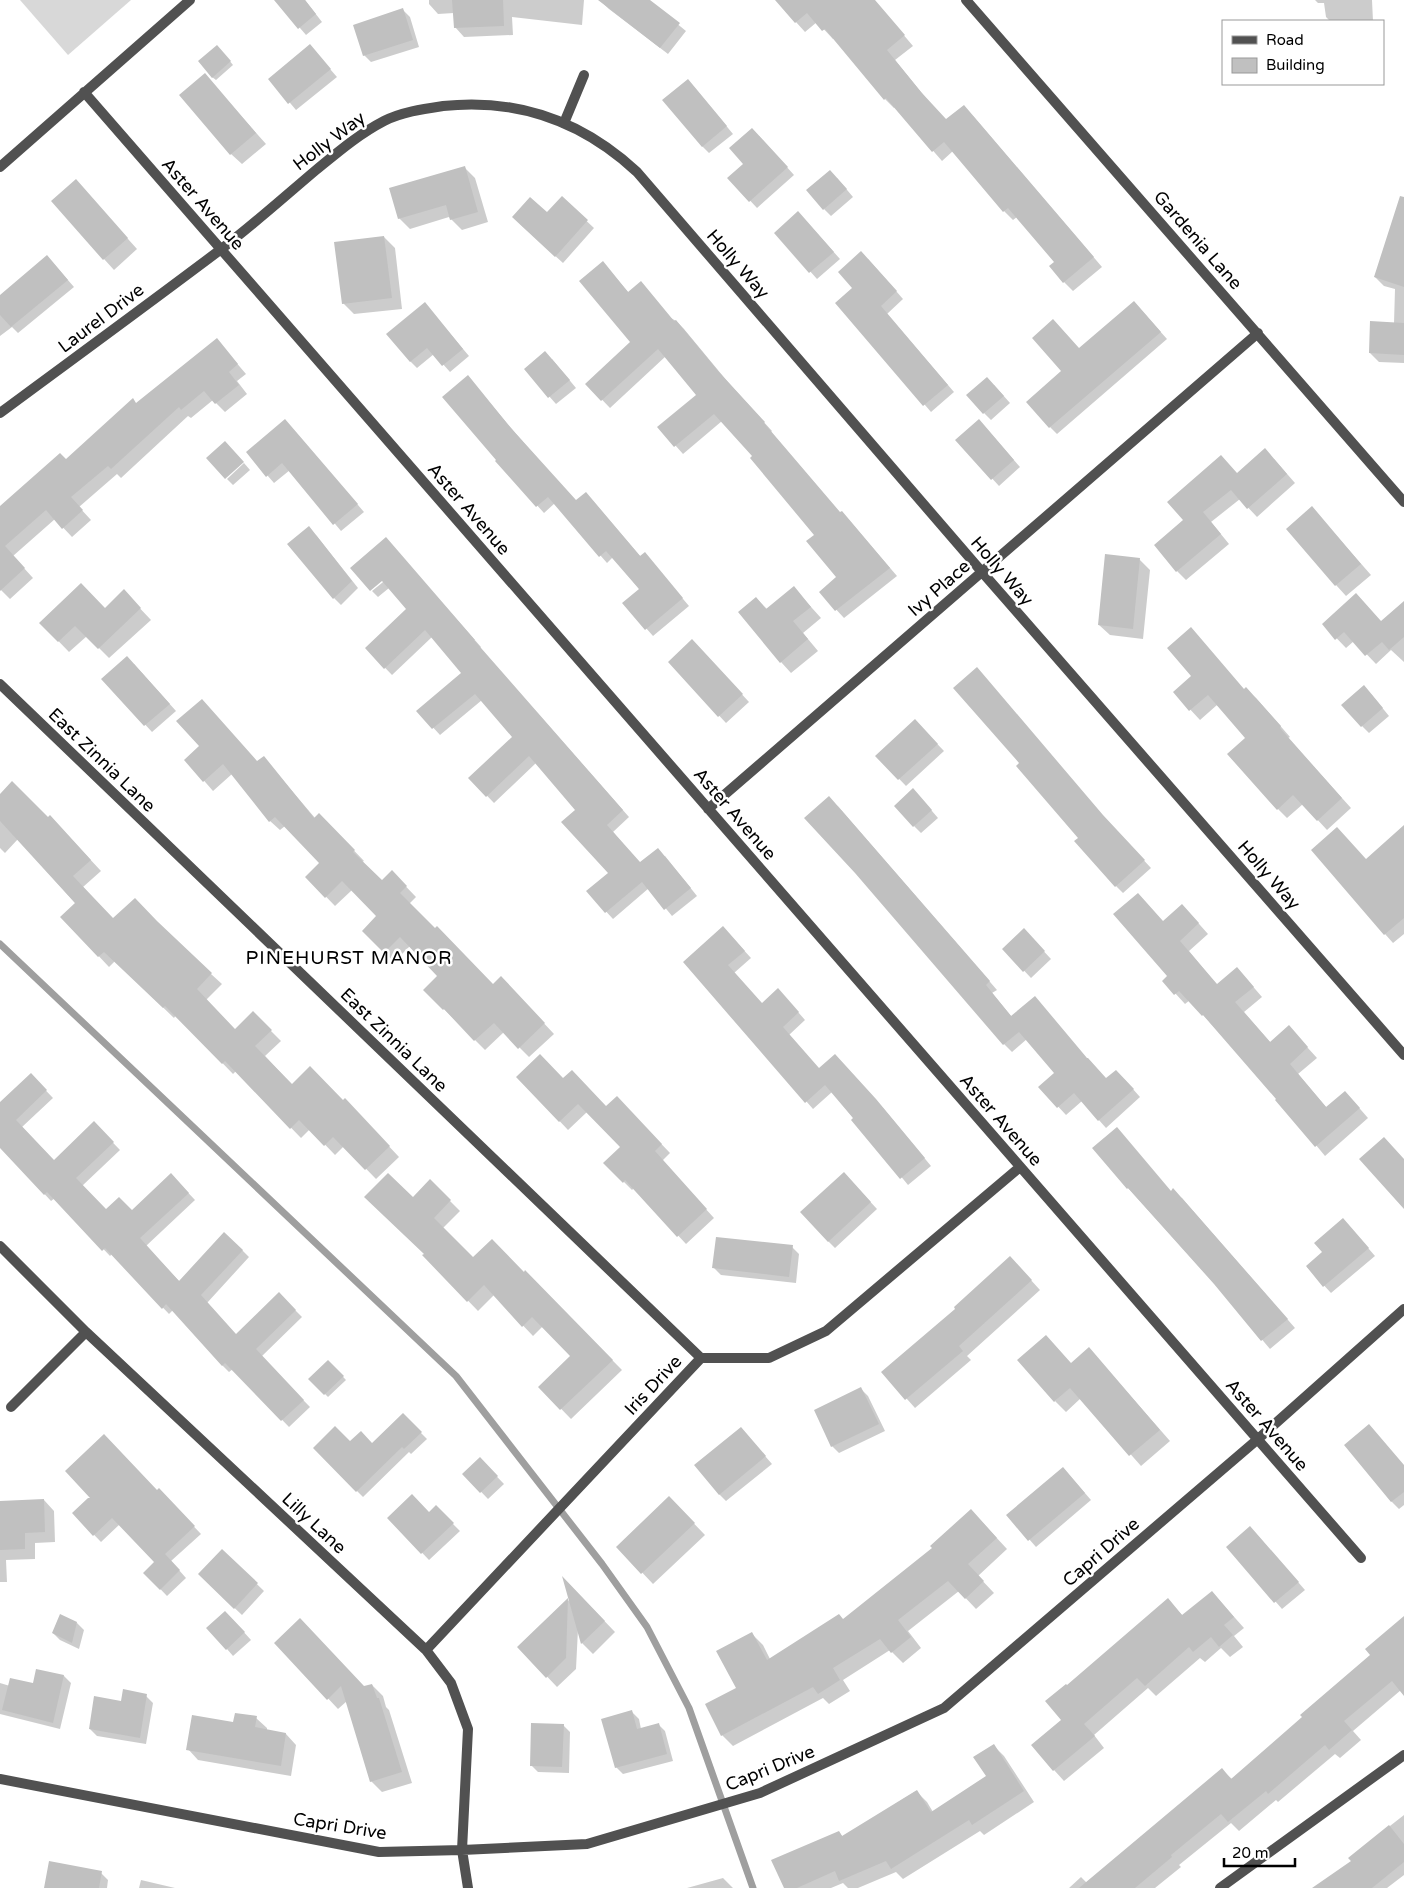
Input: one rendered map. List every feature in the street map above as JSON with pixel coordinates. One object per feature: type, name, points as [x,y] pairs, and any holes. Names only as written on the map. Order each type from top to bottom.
[{"type":"street","points":[[0,167],[190,0]]},
{"type":"street","name":"Gardenia Lane","points":[[966,0],[1404,502]]},
{"type":"street","points":[[564,123],[584,76]]},
{"type":"street","name":"Aster Avenue","points":[[84,92],[1361,1558]]},
{"type":"street","name":"Holly Way","points":[[221,249],[346,145],[385,121],[410,112],[432,108],[482,104],[513,107],[564,123],[596,139],[617,153],[637,172],[982,572],[1404,1055]]},
{"type":"street","name":"Laurel Drive","points":[[0,413],[221,249]]},
{"type":"street","name":"Ivy Place","points":[[708,809],[1258,333]]},
{"type":"street","name":"East Zinnia Lane","points":[[0,684],[701,1358]]},
{"type":"street","name":"Iris Drive","points":[[426,1650],[701,1358],[769,1358],[826,1331],[1020,1167]]},
{"type":"street","name":"Lilly Lane","points":[[0,1246],[86,1332],[426,1650],[452,1683],[468,1729],[462,1850],[468,1888]]},
{"type":"street","name":"Capri Drive","points":[[0,1779],[379,1852],[587,1844],[760,1793],[944,1708],[1258,1440],[1404,1309]]},
{"type":"street","points":[[11,1407],[86,1332]]},
{"type":"street","points":[[1220,1888],[1404,1755]]},
{"type":"shaded area","points":[[20,0],[131,0],[68,55]]},
{"type":"building","points":[[274,0],[305,0],[316,14],[298,29]]},
{"type":"building","points":[[452,0],[503,0],[504,26],[454,28]]},
{"type":"building","points":[[598,0],[650,0],[680,23],[660,48]]},
{"type":"building","points":[[775,0],[875,0],[905,35],[887,50],[921,92],[946,119],[964,105],[1094,257],[1063,283],[1049,266],[1054,262],[1008,208],[1003,212],[944,142],[932,152],[886,98],[884,100],[825,29],[822,31],[807,13],[795,23]]},
{"type":"building","points":[[403,8],[413,40],[363,56],[353,25]]},
{"type":"building","points":[[310,44],[331,69],[288,104],[268,79]]},
{"type":"building","points":[[217,45],[231,61],[212,78],[198,61]]},
{"type":"building","points":[[205,73],[256,133],[230,155],[179,95]]},
{"type":"building","points":[[688,79],[727,126],[702,147],[662,100]]},
{"type":"building","points":[[752,128],[788,167],[749,202],[727,178],[743,164],[729,148]]},
{"type":"building","points":[[465,166],[478,212],[450,220],[446,205],[398,219],[389,188]]},
{"type":"building","points":[[830,170],[847,189],[823,210],[806,190]]},
{"type":"building","points":[[76,179],[128,238],[103,260],[51,201]]},
{"type":"building","points":[[562,196],[588,220],[555,257],[512,217],[530,197],[547,212]]},
{"type":"building","points":[[1400,196],[1404,197],[1404,287],[1374,277]]},
{"type":"building","points":[[798,211],[834,252],[809,273],[774,233]]},
{"type":"building","points":[[384,236],[392,298],[342,304],[334,242]]},
{"type":"building","points":[[861,251],[897,291],[881,306],[948,385],[923,406],[835,303],[852,288],[838,272]]},
{"type":"building","points":[[47,255],[68,280],[11,327],[0,315],[0,295]]},
{"type":"building","points":[[603,261],[628,292],[641,281],[890,568],[835,611],[819,592],[836,577],[806,541],[814,535],[750,458],[752,456],[714,414],[674,447],[657,427],[696,395],[658,349],[601,401],[585,384],[630,342],[579,281]]},
{"type":"building","points":[[1134,301],[1161,332],[1049,428],[1026,402],[1061,371],[1032,338],[1053,319],[1079,348]]},
{"type":"building","points":[[425,302],[463,349],[442,366],[427,348],[410,362],[386,334]]},
{"type":"building","points":[[1370,321],[1404,323],[1404,355],[1369,353]]},
{"type":"building","points":[[217,338],[238,364],[229,372],[239,385],[215,404],[204,391],[181,410],[179,407],[111,469],[108,466],[71,497],[83,510],[62,529],[46,510],[5,546],[25,568],[0,591],[0,506],[60,453],[66,459],[133,398],[136,403]]},
{"type":"building","points":[[545,351],[570,380],[548,398],[524,369]]},
{"type":"building","points":[[468,375],[510,427],[576,500],[586,492],[640,556],[645,552],[683,598],[645,630],[622,603],[639,589],[606,551],[599,557],[548,497],[536,507],[442,397]]},
{"type":"building","points":[[987,377],[1004,396],[983,414],[966,395]]},
{"type":"building","points":[[285,419],[358,504],[333,525],[282,463],[266,477],[246,452]]},
{"type":"building","points":[[979,419],[1014,460],[991,480],[955,440]]},
{"type":"building","points":[[225,441],[244,462],[225,479],[206,458]]},
{"type":"building","points":[[1265,448],[1287,474],[1247,509],[1231,490],[1203,512],[1221,534],[1176,572],[1154,545],[1183,520],[1167,502],[1221,455],[1237,473]]},
{"type":"building","points":[[1312,506],[1361,564],[1335,586],[1286,529]]},
{"type":"building","points":[[309,526],[352,581],[333,599],[287,544]]},
{"type":"building","points":[[386,537],[623,810],[607,825],[640,862],[658,848],[691,888],[664,910],[642,882],[605,913],[586,891],[608,873],[561,822],[575,810],[529,756],[486,797],[468,778],[512,737],[475,694],[432,729],[416,711],[461,673],[425,630],[384,669],[365,648],[406,609],[382,581],[370,591],[350,568]]},
{"type":"building","points":[[1105,554],[1140,558],[1133,629],[1098,625]]},
{"type":"building","points":[[81,583],[105,608],[124,589],[141,608],[98,649],[75,626],[58,642],[39,623]]},
{"type":"building","points":[[794,586],[811,607],[793,621],[808,639],[780,663],[738,612],[756,597],[766,609]]},
{"type":"building","points":[[1356,593],[1381,621],[1404,601],[1404,637],[1389,650],[1382,642],[1365,656],[1344,632],[1335,640],[1322,624]]},
{"type":"building","points":[[1191,627],[1244,689],[1246,687],[1281,726],[1280,728],[1342,798],[1317,821],[1293,795],[1277,810],[1227,754],[1245,738],[1208,695],[1189,711],[1173,692],[1191,676],[1167,648]]},
{"type":"building","points":[[692,639],[743,694],[718,717],[668,662]]},
{"type":"building","points":[[127,656],[170,704],[144,726],[101,679]]},
{"type":"building","points":[[977,667],[1103,815],[1145,860],[1115,887],[1074,841],[1078,838],[1016,766],[1019,763],[953,688]]},
{"type":"building","points":[[1364,685],[1383,708],[1361,727],[1341,705]]},
{"type":"building","points":[[202,699],[257,761],[264,756],[314,818],[319,813],[355,850],[353,852],[382,880],[392,870],[407,886],[400,893],[435,928],[437,926],[493,984],[501,976],[545,1023],[518,1049],[494,1023],[474,1041],[423,990],[437,976],[400,937],[384,953],[362,931],[376,916],[342,881],[325,898],[305,877],[319,863],[275,817],[269,822],[223,764],[203,782],[184,760],[199,746],[176,721]]},
{"type":"building","points":[[915,719],[938,744],[898,780],[875,756]]},
{"type":"building","points":[[12,781],[48,817],[50,815],[91,860],[73,876],[113,918],[135,898],[212,973],[197,989],[235,1029],[253,1011],[272,1030],[255,1046],[292,1084],[310,1066],[343,1100],[345,1098],[390,1146],[365,1170],[333,1137],[324,1146],[299,1120],[290,1129],[225,1061],[222,1064],[165,1006],[163,1008],[104,952],[98,957],[60,917],[75,903],[0,821],[0,794]]},
{"type":"building","points":[[913,788],[932,810],[913,827],[894,806]]},
{"type":"building","points":[[829,796],[990,981],[986,985],[1011,1016],[1035,996],[1106,1078],[1116,1070],[1134,1089],[1098,1121],[1074,1093],[1057,1108],[1038,1087],[1054,1073],[1019,1032],[1003,1045],[855,873],[804,818]]},
{"type":"building","points":[[1404,825],[1404,918],[1384,935],[1311,850],[1337,827],[1366,859]]},
{"type":"building","points":[[1138,893],[1163,921],[1182,904],[1199,923],[1180,941],[1217,984],[1237,967],[1254,987],[1235,1002],[1270,1042],[1289,1025],[1308,1047],[1290,1064],[1326,1107],[1345,1091],[1360,1108],[1315,1147],[1203,1015],[1179,991],[1174,995],[1162,981],[1167,976],[1113,914]]},
{"type":"building","points":[[723,926],[745,951],[728,965],[762,1003],[778,988],[799,1012],[783,1027],[819,1068],[835,1054],[876,1099],[925,1158],[900,1179],[851,1120],[853,1118],[825,1085],[805,1103],[683,962]]},
{"type":"building","points":[[1024,928],[1045,951],[1023,972],[1002,949]]},
{"type":"building","points":[[540,1054],[563,1078],[572,1070],[606,1106],[617,1096],[662,1144],[655,1151],[707,1209],[677,1237],[625,1180],[623,1183],[603,1163],[620,1147],[578,1104],[559,1122],[516,1077]]},
{"type":"building","points":[[31,1073],[47,1090],[16,1120],[54,1160],[94,1121],[114,1142],[76,1178],[106,1209],[119,1197],[132,1210],[171,1173],[189,1193],[140,1238],[179,1281],[224,1232],[243,1250],[201,1295],[236,1334],[279,1292],[296,1310],[256,1349],[304,1400],[281,1421],[225,1363],[222,1366],[166,1304],[162,1309],[105,1248],[102,1251],[47,1192],[44,1195],[0,1148],[0,1102]]},
{"type":"building","points":[[1117,1127],[1171,1191],[1173,1188],[1288,1319],[1261,1341],[1214,1284],[1092,1148]]},
{"type":"building","points":[[1384,1137],[1404,1159],[1404,1209],[1359,1159]]},
{"type":"building","points":[[844,1172],[871,1202],[828,1242],[800,1212]]},
{"type":"building","points":[[388,1173],[413,1197],[430,1179],[451,1200],[434,1218],[473,1257],[492,1239],[613,1360],[560,1410],[538,1387],[570,1356],[532,1317],[522,1327],[484,1285],[467,1302],[422,1255],[424,1254],[364,1197]]},
{"type":"building","points":[[1343,1218],[1369,1248],[1323,1287],[1306,1266],[1322,1252],[1314,1243]]},
{"type":"building","points":[[716,1237],[793,1245],[789,1277],[712,1268]]},
{"type":"building","points":[[1010,1256],[1032,1280],[959,1346],[963,1351],[905,1400],[881,1372],[955,1309],[954,1307]]},
{"type":"building","points":[[1046,1335],[1071,1363],[1089,1347],[1160,1430],[1129,1456],[1070,1388],[1054,1402],[1017,1360]]},
{"type":"building","points":[[328,1360],[344,1376],[324,1395],[308,1379]]},
{"type":"building","points":[[861,1387],[879,1424],[831,1447],[814,1410]]},
{"type":"building","points":[[403,1413],[422,1432],[404,1449],[402,1447],[356,1492],[313,1448],[335,1426],[350,1441],[361,1431],[372,1443]]},
{"type":"building","points":[[1369,1424],[1404,1465],[1404,1492],[1391,1502],[1344,1445]]},
{"type":"building","points":[[741,1427],[766,1456],[719,1495],[694,1465]]},
{"type":"building","points":[[104,1434],[157,1490],[159,1488],[195,1526],[165,1554],[180,1570],[160,1590],[143,1573],[154,1562],[112,1518],[93,1536],[72,1513],[90,1498],[65,1471]]},
{"type":"building","points":[[480,1457],[498,1476],[480,1493],[462,1474]]},
{"type":"building","points":[[1063,1467],[1085,1493],[1028,1541],[1006,1515]]},
{"type":"building","points":[[412,1494],[429,1512],[436,1505],[454,1523],[421,1554],[387,1518]]},
{"type":"building","points":[[669,1496],[695,1523],[641,1574],[616,1547]]},
{"type":"building","points":[[44,1499],[45,1532],[25,1533],[25,1549],[0,1550],[0,1501]]},
{"type":"building","points":[[971,1509],[997,1538],[968,1564],[984,1581],[965,1599],[948,1581],[898,1620],[911,1637],[891,1653],[880,1639],[833,1668],[840,1680],[818,1694],[813,1687],[721,1736],[705,1704],[736,1688],[716,1651],[752,1632],[767,1660],[839,1614],[843,1619],[932,1548],[930,1546]]},
{"type":"building","points":[[1250,1526],[1299,1582],[1274,1603],[1226,1547]]},
{"type":"building","points":[[222,1549],[258,1583],[234,1609],[198,1574]]},
{"type":"building","points":[[562,1576],[605,1621],[581,1644]]},
{"type":"building","points":[[1212,1591],[1234,1617],[1224,1625],[1233,1635],[1219,1647],[1211,1637],[1193,1652],[1189,1647],[1145,1686],[1137,1678],[1084,1724],[1095,1736],[1053,1771],[1031,1745],[1061,1720],[1045,1701],[1067,1685],[1168,1598],[1182,1615]]},
{"type":"building","points":[[568,1598],[566,1658],[546,1678],[517,1647]]},
{"type":"building","points":[[225,1611],[245,1632],[226,1650],[206,1628]]},
{"type":"building","points":[[60,1614],[77,1622],[72,1643],[52,1633]]},
{"type":"building","points":[[1404,1616],[1404,1696],[1392,1681],[1344,1721],[1352,1730],[1329,1750],[1325,1745],[1268,1794],[1266,1791],[1228,1822],[1221,1814],[1171,1855],[1172,1857],[1135,1888],[1079,1888],[1222,1768],[1231,1779],[1302,1717],[1300,1715],[1370,1655],[1365,1649]]},
{"type":"building","points":[[300,1618],[364,1686],[372,1684],[377,1698],[379,1698],[402,1772],[370,1782],[341,1686],[327,1700],[274,1643]]},
{"type":"building","points":[[36,1669],[64,1675],[53,1723],[2,1710],[10,1678],[33,1683]]},
{"type":"building","points":[[123,1689],[147,1694],[140,1738],[89,1729],[94,1696],[121,1701]]},
{"type":"building","points":[[632,1710],[637,1729],[659,1723],[667,1754],[615,1768],[601,1719]]},
{"type":"building","points":[[235,1713],[257,1716],[255,1727],[286,1733],[281,1766],[186,1750],[192,1715],[233,1722]]},
{"type":"building","points":[[531,1723],[564,1724],[562,1767],[530,1766]]},
{"type":"building","points":[[994,1744],[1024,1791],[972,1825],[969,1820],[891,1869],[886,1861],[839,1881],[835,1871],[797,1888],[784,1888],[771,1860],[839,1831],[842,1836],[917,1790],[931,1812],[986,1776],[973,1757]]},
{"type":"building","points":[[1389,1825],[1404,1844],[1404,1862],[1372,1888],[1312,1888],[1351,1861],[1348,1858]]},
{"type":"building","points":[[49,1861],[102,1871],[99,1888],[44,1888]]},
{"type":"waterway","points":[[0,944],[456,1376],[602,1564],[647,1627],[689,1708],[753,1888]]},
{"type":"district","name":"PINEHURST MANOR","points":[[349,957]]}]
